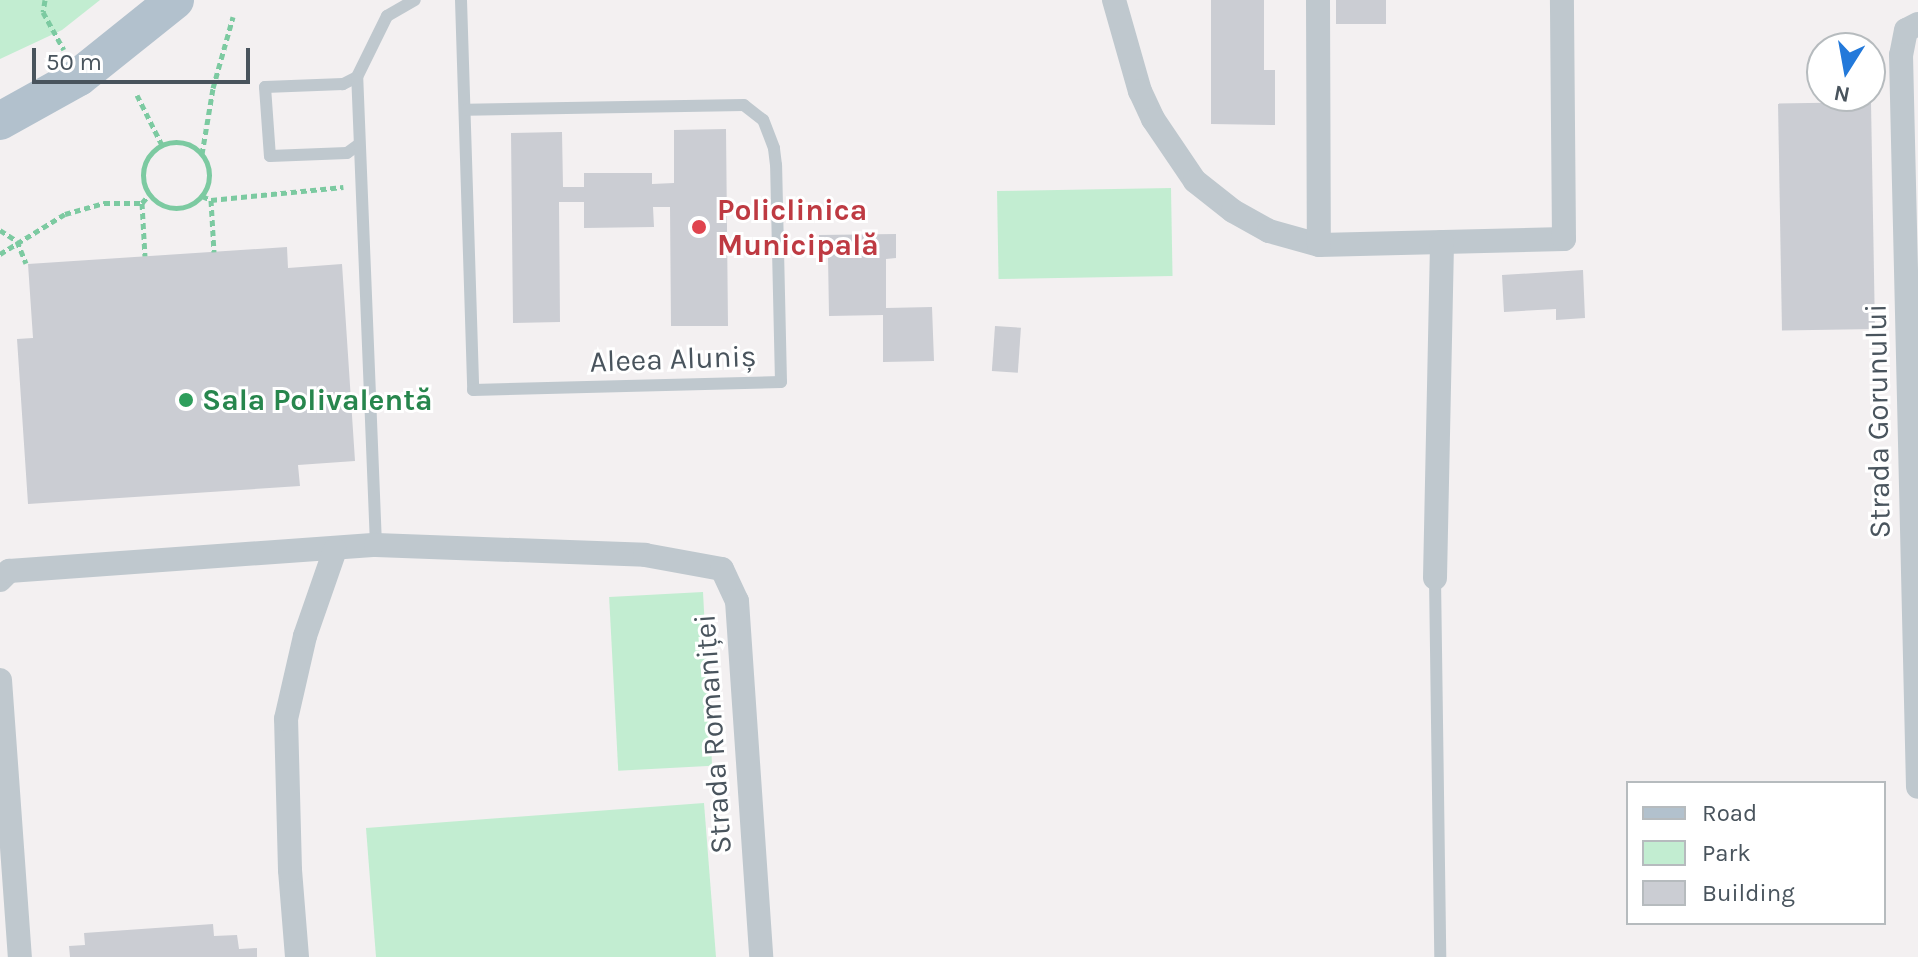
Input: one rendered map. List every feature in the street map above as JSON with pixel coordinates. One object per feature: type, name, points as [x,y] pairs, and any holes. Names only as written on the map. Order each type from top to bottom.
[{"type":"main road","points":[[0,121],[79,77],[175,0]]},
{"type":"street","points":[[1114,0],[1140,91],[1153,119],[1195,181],[1233,211],[1269,231],[1319,245],[1564,239],[1562,0]]},
{"type":"street","points":[[1318,0],[1319,245]]},
{"type":"street","name":"Strada Gorunului","points":[[1914,27],[1901,55],[1913,338],[1918,787]]},
{"type":"street","points":[[1435,578],[1442,242]]},
{"type":"street","points":[[0,580],[9,571],[376,545]]},
{"type":"street","name":"Strada Romaniței","points":[[376,545],[645,555],[722,569],[737,601],[761,957]]},
{"type":"street","points":[[297,957],[290,870],[286,719],[305,636],[335,550]]},
{"type":"street","points":[[0,680],[9,913],[20,957]]},
{"type":"lane","points":[[376,545],[357,77],[387,16],[415,0]]},
{"type":"lane","name":"Aleea Aluniș","points":[[461,0],[467,110],[473,390],[781,382],[776,165],[774,148],[763,120],[744,105],[467,110]]},
{"type":"lane","points":[[357,77],[343,84],[265,87],[270,156],[347,153],[358,145]]},
{"type":"lane","points":[[1435,578],[1440,957]]},
{"type":"path","points":[[45,0],[43,12],[79,77]]},
{"type":"path","points":[[202,155],[184,143],[162,145],[154,150],[143,167],[144,186],[149,195],[157,202],[175,208],[194,203],[202,196],[210,176],[202,155],[213,88],[233,17]]},
{"type":"path","points":[[137,95],[162,145]]},
{"type":"path","points":[[202,196],[211,200],[360,186]]},
{"type":"path","points":[[145,256],[142,203],[149,195]]},
{"type":"path","points":[[211,200],[214,252]]},
{"type":"path","points":[[0,254],[65,214],[104,203],[142,203]]},
{"type":"path","points":[[0,230],[17,241],[26,263]]},
{"type":"green space","points":[[0,0],[100,0],[62,30],[0,59]]},
{"type":"green space","points":[[1171,188],[1173,276],[999,279],[997,191]]},
{"type":"green space","points":[[703,592],[712,766],[618,771],[609,597]]},
{"type":"green space","points":[[704,803],[716,957],[376,957],[366,828]]},
{"type":"building","points":[[1211,0],[1264,0],[1264,70],[1275,70],[1275,125],[1211,124]]},
{"type":"building","points":[[1336,0],[1386,0],[1386,24],[1336,24]]},
{"type":"building","points":[[1806,103],[1806,112],[1871,112],[1875,329],[1782,331],[1778,104]]},
{"type":"building","name":"Policlinica Municipală","points":[[726,129],[728,326],[671,326],[670,207],[653,207],[654,227],[584,228],[584,202],[559,202],[560,322],[513,323],[511,133],[562,132],[563,187],[584,187],[584,173],[652,173],[652,184],[674,183],[674,130]]},
{"type":"building","points":[[896,234],[896,258],[886,259],[886,308],[932,307],[934,361],[883,362],[883,315],[829,316],[828,256],[820,257],[819,235]]},
{"type":"building","name":"Sala Polivalentă","points":[[287,247],[288,268],[342,264],[355,461],[298,465],[300,486],[28,504],[17,339],[33,338],[28,264]]},
{"type":"building","points":[[1583,270],[1585,318],[1556,320],[1556,309],[1504,312],[1502,275]]},
{"type":"building","points":[[995,326],[1021,328],[1018,373],[992,371]]},
{"type":"building","points":[[213,924],[214,936],[237,935],[239,949],[257,948],[257,957],[70,957],[69,946],[85,945],[84,933]]},
{"type":"place","name":"Policlinica Municipală","points":[[699,227]]},
{"type":"place","name":"Sala Polivalentă","points":[[186,400]]}]
